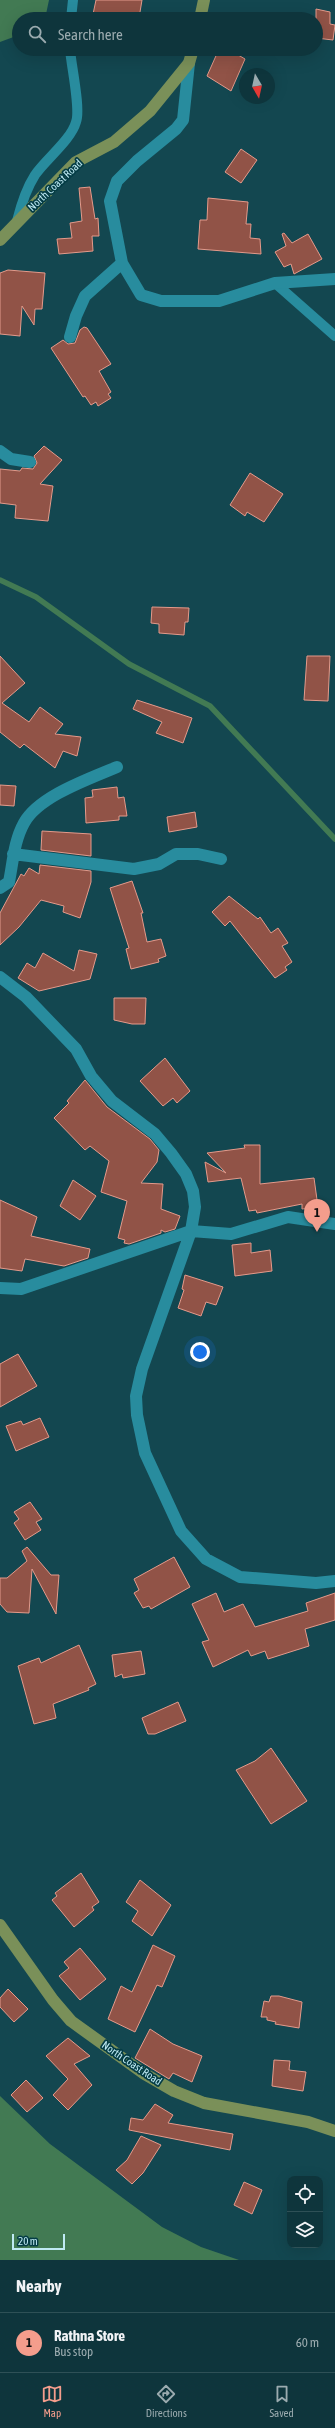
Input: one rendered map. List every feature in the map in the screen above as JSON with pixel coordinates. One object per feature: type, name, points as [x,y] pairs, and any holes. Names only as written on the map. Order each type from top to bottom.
[{"type":"main road","points":[[201,12],[204,0]]},
{"type":"main road","name":"North Coast Road","points":[[0,240],[76,162],[114,142],[150,111],[189,63],[191,56]]},
{"type":"main road","name":"North Coast Road","points":[[0,1925],[53,2000],[71,2021],[143,2074],[174,2091],[204,2103],[308,2122],[335,2131]]},
{"type":"street","points":[[189,63],[183,120],[176,129],[137,161],[117,181],[110,201],[122,263],[141,295],[161,301],[219,301],[275,283],[335,279]]},
{"type":"street","points":[[70,337],[85,296],[122,263]]},
{"type":"street","points":[[0,451],[12,459],[30,462]]},
{"type":"street","points":[[0,888],[9,882],[13,854],[24,822],[50,797],[117,767]]},
{"type":"street","points":[[13,854],[134,869],[159,864],[176,854],[198,854],[221,858]]},
{"type":"street","points":[[0,977],[26,997],[76,1048],[91,1076],[112,1101],[155,1134],[172,1153],[186,1174],[194,1191],[195,1207],[191,1231],[142,1369],[136,1396],[137,1415],[145,1453],[181,1531],[206,1560],[240,1577],[316,1583],[335,1581]]},
{"type":"street","points":[[0,1288],[21,1289],[191,1231],[231,1234],[288,1217],[335,1224]]},
{"type":"lane","points":[[72,12],[73,0]]},
{"type":"lane","points":[[17,221],[24,196],[35,175],[68,136],[77,122],[77,108],[71,56]]},
{"type":"lane","points":[[275,283],[335,336]]},
{"type":"shaded area","points":[[0,0],[49,0],[46,12],[12,12],[12,38],[0,42]]},
{"type":"shaded area","points":[[0,2096],[50,2144],[162,2227],[201,2247],[239,2260],[0,2260]]},
{"type":"building","points":[[96,0],[142,0],[140,12],[93,12]]},
{"type":"building","points":[[316,9],[330,12],[330,24],[335,25],[333,40],[323,39],[323,12],[316,12]]},
{"type":"building","points":[[216,56],[240,56],[245,59],[241,68],[239,68],[239,73],[231,91],[207,76]]},
{"type":"building","points":[[241,149],[257,160],[241,183],[225,172]]},
{"type":"building","points":[[90,187],[95,219],[98,218],[99,236],[92,236],[93,251],[59,254],[57,239],[72,238],[70,223],[82,221],[79,188]]},
{"type":"building","points":[[208,198],[248,202],[246,224],[251,224],[250,238],[260,239],[261,254],[198,249],[200,220],[207,220]]},
{"type":"building","points":[[284,233],[292,243],[308,234],[322,259],[294,274],[291,264],[284,267],[275,252],[286,246],[282,234]]},
{"type":"building","points":[[8,270],[45,273],[42,309],[35,309],[34,325],[22,306],[20,336],[0,334],[0,273]]},
{"type":"building","points":[[84,327],[87,328],[111,364],[99,371],[111,392],[108,394],[111,398],[98,406],[96,402],[91,405],[85,396],[83,397],[51,348],[63,340],[68,344],[75,343],[80,330]]},
{"type":"building","points":[[44,446],[62,460],[40,484],[53,486],[48,521],[15,518],[16,505],[0,503],[0,469],[20,471],[22,468],[33,469],[37,463],[34,456]]},
{"type":"building","points":[[250,473],[283,494],[264,522],[247,512],[245,516],[230,505]]},
{"type":"building","points":[[152,607],[189,608],[188,622],[185,622],[184,635],[159,633],[159,624],[151,623]]},
{"type":"building","points":[[0,656],[25,683],[2,703],[29,722],[40,707],[63,724],[55,734],[81,737],[77,756],[63,751],[55,768],[24,744],[20,748],[0,732]]},
{"type":"building","points":[[307,656],[330,656],[328,701],[304,700]]},
{"type":"building","points":[[137,700],[192,718],[183,743],[156,733],[162,722],[133,709]]},
{"type":"building","points":[[0,785],[16,786],[14,806],[0,805]]},
{"type":"building","points":[[117,787],[118,798],[124,797],[127,816],[119,816],[119,820],[86,823],[85,798],[93,797],[92,790]]},
{"type":"building","points":[[195,812],[197,827],[169,832],[167,817]]},
{"type":"building","points":[[42,831],[91,834],[91,856],[41,850]]},
{"type":"building","points":[[40,865],[91,871],[91,882],[80,918],[63,912],[64,906],[41,900],[19,927],[0,945],[0,913],[21,874],[24,876],[29,868],[39,874]]},
{"type":"building","points":[[132,881],[143,913],[141,913],[147,942],[161,939],[166,956],[158,959],[159,962],[131,969],[126,949],[129,948],[110,888]]},
{"type":"building","points":[[229,896],[258,919],[260,917],[271,933],[278,928],[288,943],[282,946],[292,962],[285,967],[287,970],[275,978],[230,921],[225,926],[212,912]]},
{"type":"building","points":[[79,950],[97,954],[90,979],[39,991],[18,978],[27,963],[35,968],[43,953],[74,971]]},
{"type":"building","points":[[114,998],[146,998],[145,1024],[132,1024],[114,1020]]},
{"type":"building","points":[[165,1058],[190,1091],[177,1103],[173,1098],[163,1106],[140,1081]]},
{"type":"building","points":[[85,1080],[107,1107],[150,1139],[159,1150],[157,1162],[141,1183],[163,1184],[161,1209],[180,1216],[175,1229],[165,1232],[161,1230],[161,1233],[129,1244],[124,1243],[125,1240],[118,1238],[127,1201],[101,1192],[109,1161],[90,1146],[85,1150],[54,1118],[69,1103],[67,1101]]},
{"type":"building","points":[[244,1145],[260,1145],[260,1184],[314,1178],[318,1207],[302,1209],[302,1204],[257,1213],[256,1210],[249,1211],[241,1178],[208,1182],[205,1162],[226,1173],[207,1153],[245,1148]]},
{"type":"building","points":[[73,1180],[96,1196],[80,1220],[60,1206]]},
{"type":"building","points":[[0,1200],[37,1217],[31,1236],[90,1249],[88,1258],[64,1266],[25,1259],[22,1271],[0,1268]]},
{"type":"building","points":[[251,1243],[251,1253],[270,1250],[272,1271],[235,1276],[232,1245]]},
{"type":"building","points":[[185,1275],[223,1287],[216,1305],[206,1302],[201,1316],[178,1308],[184,1290],[182,1289]]},
{"type":"building","points":[[18,1354],[37,1386],[0,1407],[0,1364]]},
{"type":"building","points":[[40,1418],[49,1437],[16,1451],[6,1426],[21,1421],[23,1425]]},
{"type":"building","points":[[30,1502],[42,1519],[36,1522],[41,1530],[25,1540],[14,1523],[19,1519],[14,1512]]},
{"type":"building","points":[[27,1547],[51,1575],[59,1575],[56,1614],[32,1569],[29,1613],[7,1612],[0,1604],[0,1578],[7,1578],[27,1561],[22,1551]]},
{"type":"building","points":[[174,1557],[190,1587],[151,1609],[149,1606],[143,1608],[134,1593],[139,1590],[134,1579]]},
{"type":"building","points":[[216,1593],[224,1612],[243,1604],[255,1627],[308,1611],[306,1603],[335,1593],[335,1620],[305,1629],[309,1646],[268,1659],[265,1651],[251,1656],[248,1650],[213,1667],[202,1642],[209,1640],[192,1604]]},
{"type":"building","points":[[79,1645],[96,1684],[88,1688],[89,1690],[53,1704],[56,1718],[34,1724],[18,1666],[39,1658],[41,1663]]},
{"type":"building","points":[[141,1651],[145,1674],[123,1678],[122,1674],[115,1677],[112,1655]]},
{"type":"building","points":[[178,1702],[186,1721],[155,1734],[148,1734],[142,1718]]},
{"type":"building","points":[[271,1748],[307,1801],[271,1824],[236,1770],[255,1761]]},
{"type":"building","points":[[81,1873],[99,1902],[92,1907],[94,1910],[74,1927],[52,1900],[57,1896],[55,1893]]},
{"type":"building","points":[[140,1880],[171,1905],[152,1936],[132,1921],[138,1911],[126,1902]]},
{"type":"building","points":[[153,1945],[175,1956],[162,1987],[157,1985],[135,2032],[108,2019],[121,1986],[132,1992]]},
{"type":"building","points":[[80,1948],[106,1979],[80,2000],[59,1976],[69,1968],[64,1962]]},
{"type":"building","points":[[8,1989],[28,2009],[14,2022],[0,2007],[0,1998]]},
{"type":"building","points":[[271,1996],[279,1996],[302,2002],[299,2028],[275,2024],[276,2022],[267,2020],[267,2017],[261,2017],[264,2001],[269,2002]]},
{"type":"building","points":[[150,2029],[173,2044],[202,2056],[192,2082],[173,2073],[169,2079],[135,2058]]},
{"type":"building","points":[[68,2038],[90,2056],[74,2064],[92,2085],[68,2110],[53,2095],[68,2079],[46,2056]]},
{"type":"building","points":[[274,2060],[290,2061],[289,2070],[306,2072],[303,2091],[272,2086]]},
{"type":"building","points":[[26,2080],[43,2098],[27,2112],[11,2095]]},
{"type":"building","points":[[155,2104],[173,2115],[168,2123],[233,2134],[230,2150],[129,2130],[131,2118],[143,2120]]},
{"type":"building","points":[[141,2136],[161,2145],[143,2173],[132,2184],[116,2170],[127,2160]]},
{"type":"building","points":[[244,2182],[262,2190],[252,2214],[234,2205]]},
{"type":"waterway","points":[[0,580],[36,597],[129,664],[210,706],[335,839]]},
{"type":"place","name":"Rathna Store","points":[[317,1232]]}]
